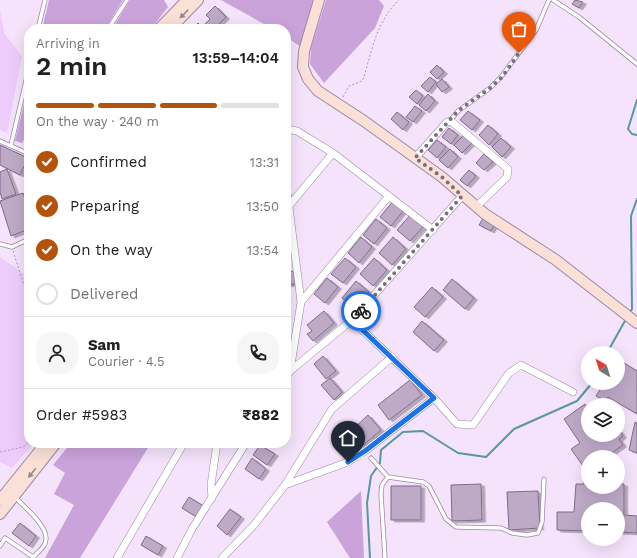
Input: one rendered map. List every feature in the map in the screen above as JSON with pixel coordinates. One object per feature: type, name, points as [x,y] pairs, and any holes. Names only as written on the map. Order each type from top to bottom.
[{"type":"street","points":[[164,24],[187,0]]},
{"type":"street","points":[[175,24],[198,0]]},
{"type":"street","points":[[319,0],[304,51],[303,67],[308,79],[318,91],[442,177],[476,207],[556,260],[631,318]]},
{"type":"street","points":[[415,158],[450,120],[508,169],[507,177],[476,207]]},
{"type":"street","points":[[291,129],[297,130],[333,153],[433,230]]},
{"type":"street","points":[[291,203],[333,153]]},
{"type":"street","points":[[301,302],[389,196]]},
{"type":"street","points":[[291,371],[352,320],[462,196]]},
{"type":"street","points":[[291,229],[301,302],[291,357]]},
{"type":"street","points":[[352,320],[434,398],[457,424],[466,426],[473,425],[510,373],[521,365],[573,392]]},
{"type":"street","points":[[222,558],[254,525],[285,485],[332,409],[392,358]]},
{"type":"street","points":[[285,485],[348,462],[365,451],[434,398]]},
{"type":"street","points":[[0,500],[42,448]]},
{"type":"street","points":[[0,514],[52,448]]},
{"type":"street","points":[[117,558],[181,448]]},
{"type":"street","points":[[212,498],[211,485],[216,448]]},
{"type":"street","points":[[177,558],[243,448]]},
{"type":"lane","points":[[39,24],[45,0]]},
{"type":"lane","points":[[111,24],[127,0]]},
{"type":"lane","points":[[450,120],[458,111],[490,88],[502,77],[536,30],[549,0]]},
{"type":"lane","points":[[553,0],[584,21],[637,64]]},
{"type":"lane","points":[[11,145],[24,89]]},
{"type":"lane","points":[[0,141],[24,152]]},
{"type":"lane","points":[[0,244],[12,247],[24,241]]},
{"type":"lane","points":[[371,458],[388,477],[423,482],[434,494],[446,519],[456,527],[501,528],[512,533],[527,535],[538,533],[540,530],[544,479]]},
{"type":"lane","points":[[385,558],[381,494],[382,485],[388,477]]},
{"type":"lane","points":[[0,546],[5,538],[33,556],[43,548],[46,540],[43,528],[14,495]]},
{"type":"path","points":[[340,105],[349,86],[362,81],[376,34],[382,21],[399,0]]},
{"type":"path","points":[[12,247],[24,284]]},
{"type":"path","points":[[0,452],[24,446]]},
{"type":"shaded area","points":[[49,0],[123,0],[108,24],[43,24]]},
{"type":"shaded area","points":[[130,0],[164,0],[168,7],[155,24],[115,24]]},
{"type":"shaded area","points":[[221,0],[313,0],[301,47],[291,40],[291,24],[264,24]]},
{"type":"shaded area","points":[[326,0],[379,0],[384,6],[375,28],[324,83],[310,64],[311,48]]},
{"type":"shaded area","points":[[0,10],[4,33],[22,56],[7,133],[0,130]]},
{"type":"shaded area","points":[[24,104],[24,140],[22,143],[15,141]]},
{"type":"shaded area","points":[[0,257],[24,274],[24,448],[30,448],[12,468],[0,462]]},
{"type":"shaded area","points":[[67,448],[148,448],[80,558],[45,558],[74,505],[54,494],[65,473],[53,465]]},
{"type":"shaded area","points":[[361,491],[364,558],[350,558],[327,522]]},
{"type":"building","points":[[575,0],[583,2],[579,8],[572,4]]},
{"type":"building","points":[[215,6],[226,17],[219,24],[205,24],[210,19],[206,15]]},
{"type":"building","points":[[437,65],[444,72],[437,79],[430,72]]},
{"type":"building","points":[[430,77],[436,82],[428,92],[421,86]]},
{"type":"building","points":[[442,79],[449,87],[442,92],[436,84]]},
{"type":"building","points":[[416,90],[423,96],[417,104],[409,97]]},
{"type":"building","points":[[428,94],[435,101],[426,111],[419,105]]},
{"type":"building","points":[[415,106],[422,111],[413,122],[406,117]]},
{"type":"building","points":[[468,111],[480,120],[472,130],[460,120]]},
{"type":"building","points":[[397,112],[409,122],[403,130],[391,119]]},
{"type":"building","points":[[488,125],[498,134],[489,145],[479,135]]},
{"type":"building","points":[[449,128],[458,135],[451,144],[442,137]]},
{"type":"building","points":[[464,135],[472,143],[462,153],[454,145]]},
{"type":"building","points":[[501,138],[511,147],[502,157],[492,147]]},
{"type":"building","points":[[437,140],[446,147],[437,158],[428,150]]},
{"type":"building","points":[[0,145],[24,156],[24,166],[20,175],[0,165]]},
{"type":"building","points":[[450,149],[458,157],[448,168],[439,160]]},
{"type":"building","points":[[484,154],[493,162],[484,170],[476,163]]},
{"type":"building","points":[[7,169],[16,194],[2,199],[0,192],[0,172]]},
{"type":"building","points":[[469,170],[476,176],[467,186],[460,180]]},
{"type":"building","points":[[23,193],[24,231],[11,236],[0,201]]},
{"type":"building","points":[[393,201],[404,210],[391,226],[380,217]]},
{"type":"building","points":[[411,214],[424,226],[410,241],[397,230]]},
{"type":"building","points":[[484,217],[496,222],[491,231],[479,225]]},
{"type":"building","points":[[376,219],[387,228],[374,244],[363,235]]},
{"type":"building","points":[[361,237],[372,247],[359,263],[348,253]]},
{"type":"building","points":[[393,237],[406,249],[392,265],[379,253]]},
{"type":"building","points":[[345,258],[356,267],[343,283],[331,274]]},
{"type":"building","points":[[374,258],[387,270],[373,286],[360,274]]},
{"type":"building","points":[[291,271],[294,271],[295,284],[291,284]]},
{"type":"building","points":[[327,278],[338,287],[325,303],[314,294]]},
{"type":"building","points":[[452,279],[474,298],[465,309],[443,290]]},
{"type":"building","points":[[356,281],[369,292],[355,309],[342,298]]},
{"type":"building","points":[[432,287],[443,297],[425,317],[414,307]]},
{"type":"building","points":[[324,311],[334,323],[313,341],[307,334],[312,331],[307,325]]},
{"type":"building","points":[[422,321],[444,340],[434,351],[413,332]]},
{"type":"building","points":[[323,356],[336,371],[326,379],[314,364]]},
{"type":"building","points":[[625,364],[637,371],[637,414],[625,407],[625,398],[600,398],[596,396],[600,390],[625,390]]},
{"type":"building","points":[[330,378],[342,392],[334,400],[321,385]]},
{"type":"building","points":[[410,380],[422,395],[389,420],[378,405]]},
{"type":"building","points":[[581,407],[581,442],[621,442],[623,445],[616,450],[581,450],[581,463],[571,449],[580,443],[564,419]]},
{"type":"building","points":[[368,415],[381,430],[362,446],[350,432]]},
{"type":"building","points":[[635,422],[637,423],[637,453],[629,450]]},
{"type":"building","points":[[258,448],[265,448],[275,454],[267,465],[253,455]]},
{"type":"building","points":[[252,458],[266,469],[259,479],[245,469]]},
{"type":"building","points":[[481,484],[482,520],[452,521],[451,485]]},
{"type":"building","points":[[576,484],[581,484],[581,494],[624,494],[624,502],[581,502],[581,531],[557,530],[557,512],[574,512]]},
{"type":"building","points":[[391,486],[421,486],[421,520],[391,520]]},
{"type":"building","points":[[538,491],[540,528],[509,530],[507,492]]},
{"type":"building","points":[[189,497],[205,507],[198,518],[182,508]]},
{"type":"building","points":[[230,509],[241,517],[227,535],[217,526]]},
{"type":"building","points":[[625,515],[637,516],[637,533],[625,532]]},
{"type":"building","points":[[20,523],[36,536],[29,546],[12,533]]},
{"type":"building","points":[[146,536],[163,546],[158,555],[141,545]]},
{"type":"waterway","points":[[637,100],[628,129],[632,134],[637,135]]},
{"type":"waterway","points":[[629,314],[632,309],[631,216],[637,199]]},
{"type":"waterway","points":[[611,346],[626,319]]},
{"type":"waterway","points":[[370,558],[367,503],[371,476],[380,463],[381,450],[403,432],[423,431],[458,453],[486,457],[514,429],[577,401],[586,390]]},
{"type":"way so far","points":[[361,311],[462,196],[442,177],[415,158],[454,114],[468,105],[502,77],[519,53]]},
{"type":"route","points":[[348,462],[365,451],[434,398],[352,320],[361,311]]}]
